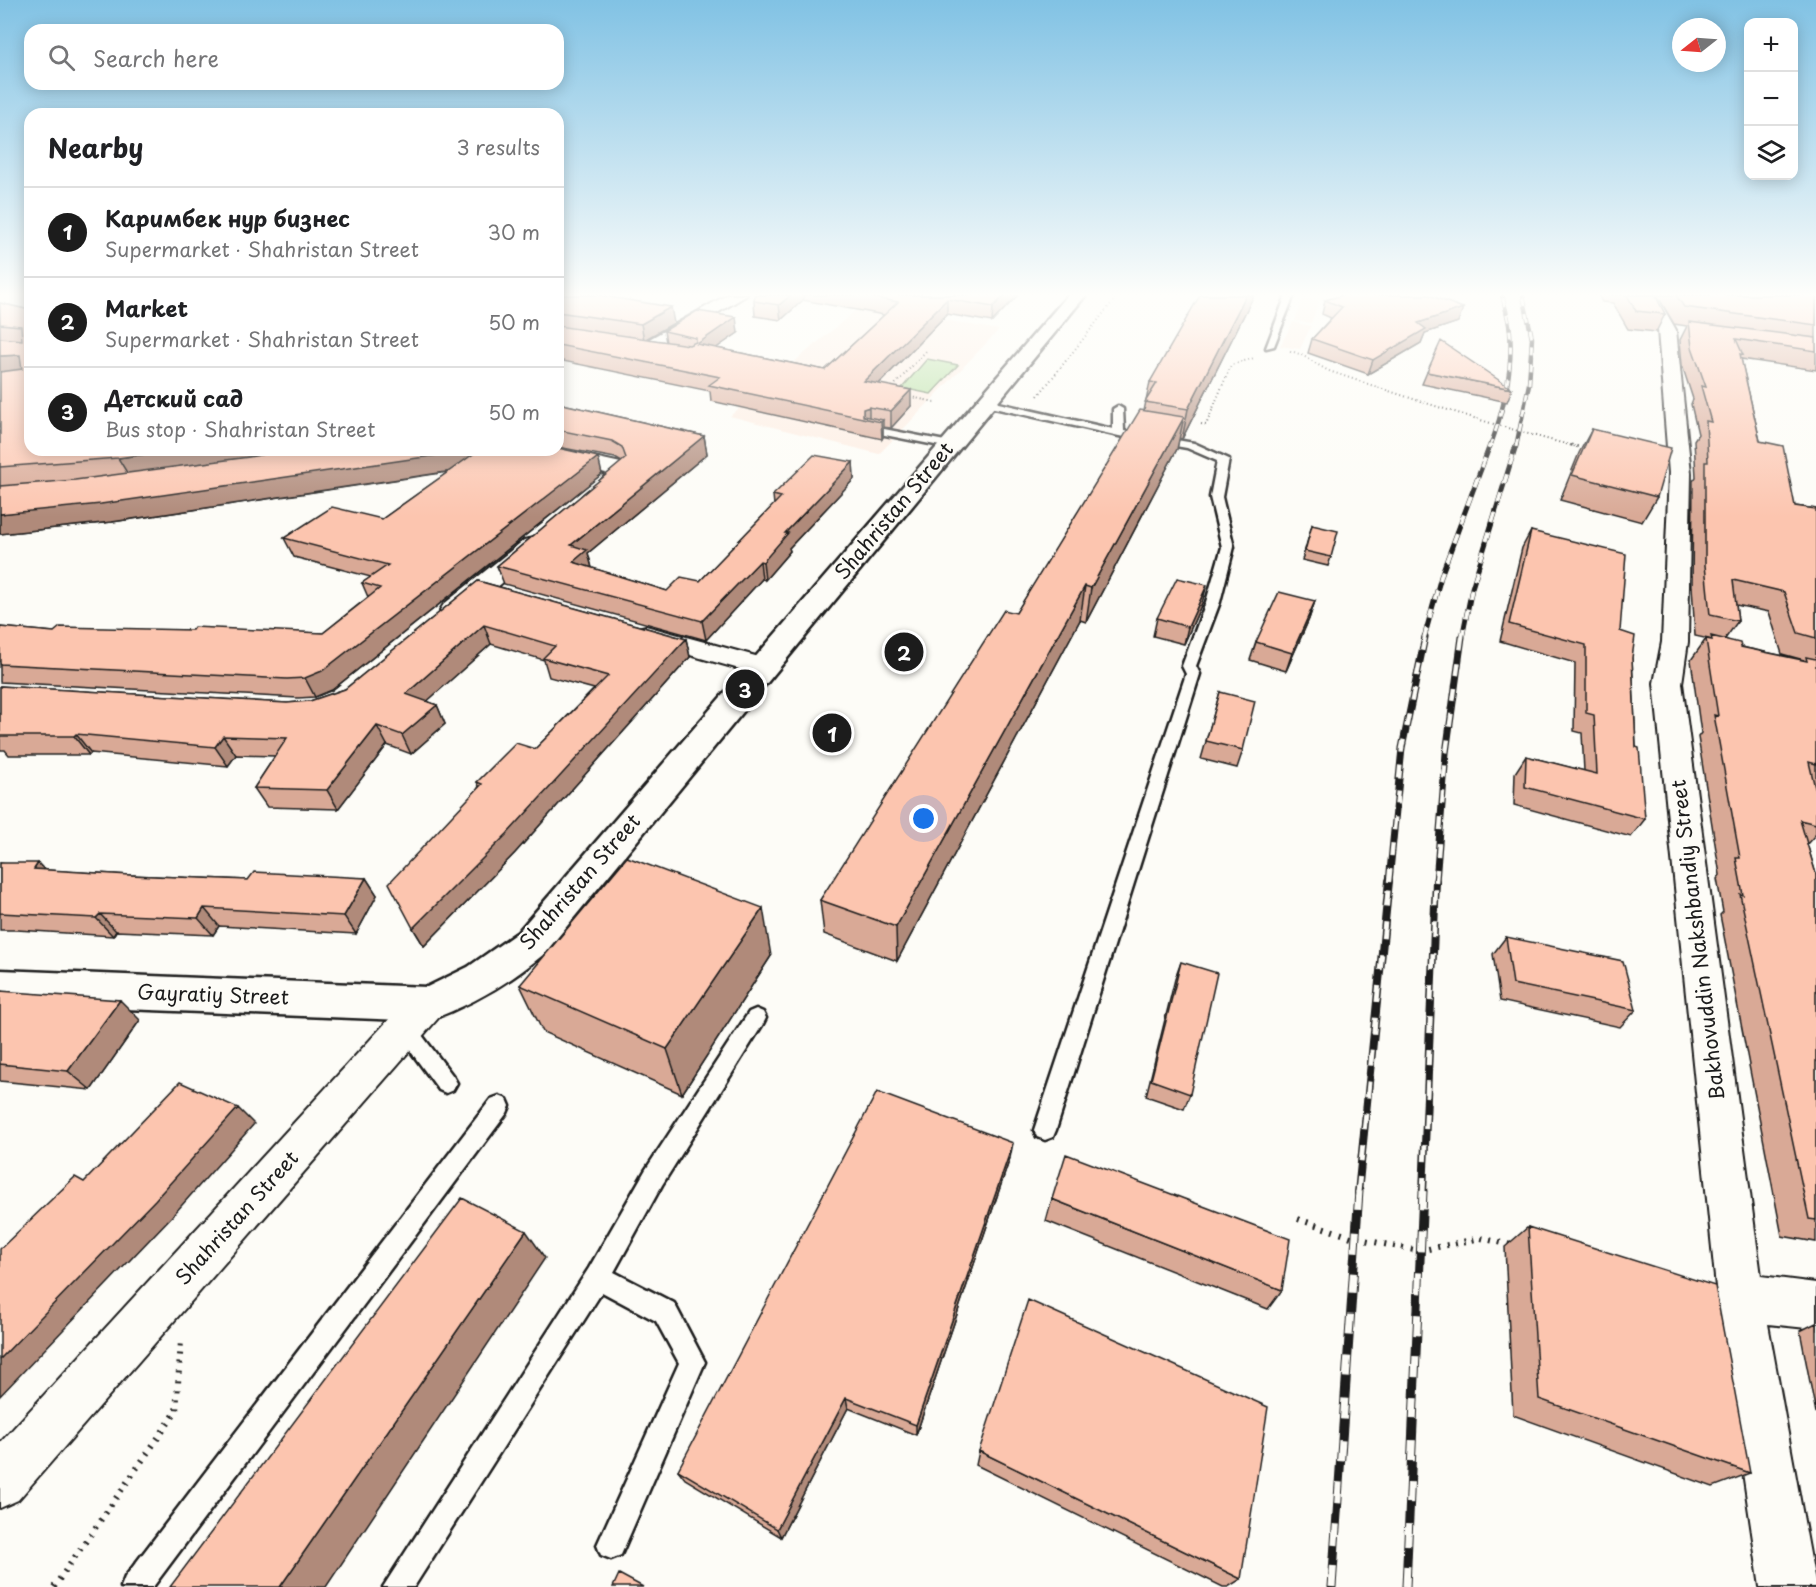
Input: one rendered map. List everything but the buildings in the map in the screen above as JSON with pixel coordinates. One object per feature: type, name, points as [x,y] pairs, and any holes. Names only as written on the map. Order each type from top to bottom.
[{"type":"main road","name":"Shahristan Street","points":[[416,1016],[466,989],[502,966],[531,943],[1014,369]]},
{"type":"main road","name":"Gayratiy Street","points":[[0,987],[416,1016]]},
{"type":"street","name":"Bakhovuddin Nakshbandiy Street","points":[[1679,369],[1680,473],[1686,645],[1668,683],[1740,1297],[1788,1587]]},
{"type":"street","points":[[434,625],[614,481],[617,471],[607,465],[563,456]]},
{"type":"street","points":[[480,588],[514,597]]},
{"type":"street","points":[[628,629],[764,667]]},
{"type":"street","name":"Shahristan Street","points":[[0,1482],[416,1016]]},
{"type":"street","points":[[1740,1297],[1816,1306]]},
{"type":"lane","points":[[985,403],[1119,433],[1190,445],[1223,459],[1216,496],[1228,547],[1213,602],[1189,666],[1193,674],[1045,1130]]},
{"type":"lane","points":[[1118,409],[1119,433]]},
{"type":"lane","points":[[869,429],[950,445]]},
{"type":"lane","points":[[416,1016],[446,1083]]},
{"type":"lane","points":[[397,1587],[598,1276],[654,1177],[756,1018]]},
{"type":"lane","points":[[135,1587],[499,1106]]},
{"type":"lane","points":[[598,1276],[665,1312],[692,1362],[611,1545]]},
{"type":"path","points":[[909,369],[887,392],[935,402]]},
{"type":"path","points":[[1026,411],[1059,369]]},
{"type":"path","points":[[1195,423],[1206,425],[1229,369]]},
{"type":"path","points":[[1327,369],[1497,427],[1589,449]]},
{"type":"path","points":[[1298,1219],[1354,1238],[1419,1251],[1482,1238],[1515,1246]]},
{"type":"path","points":[[54,1587],[176,1412],[182,1331]]},
{"type":"shaded area","points":[[786,369],[961,369],[879,454],[730,416]]},
{"type":"green space","points":[[918,369],[954,369],[931,394],[902,388]]},
{"type":"railway","points":[[1490,447],[1503,405],[1509,369]]},
{"type":"railway","points":[[1516,447],[1530,369]]},
{"type":"railway","points":[[1424,638],[1442,573],[1490,445]]},
{"type":"railway","points":[[1462,638],[1472,588],[1516,445]]},
{"type":"railway","points":[[1389,882],[1402,748],[1425,637]]},
{"type":"railway","points":[[1436,882],[1446,753],[1462,637]]},
{"type":"railway","points":[[1358,1193],[1389,881]]},
{"type":"railway","points":[[1423,1193],[1436,881]]},
{"type":"railway","points":[[1332,1587],[1359,1191]]},
{"type":"railway","points":[[1406,1587],[1423,1191]]},
{"type":"place","name":"Market","points":[[904,652]]},
{"type":"place","name":"Детский сад","points":[[745,689]]},
{"type":"place","name":"Каримбек нур бизнес","points":[[832,733]]}]
